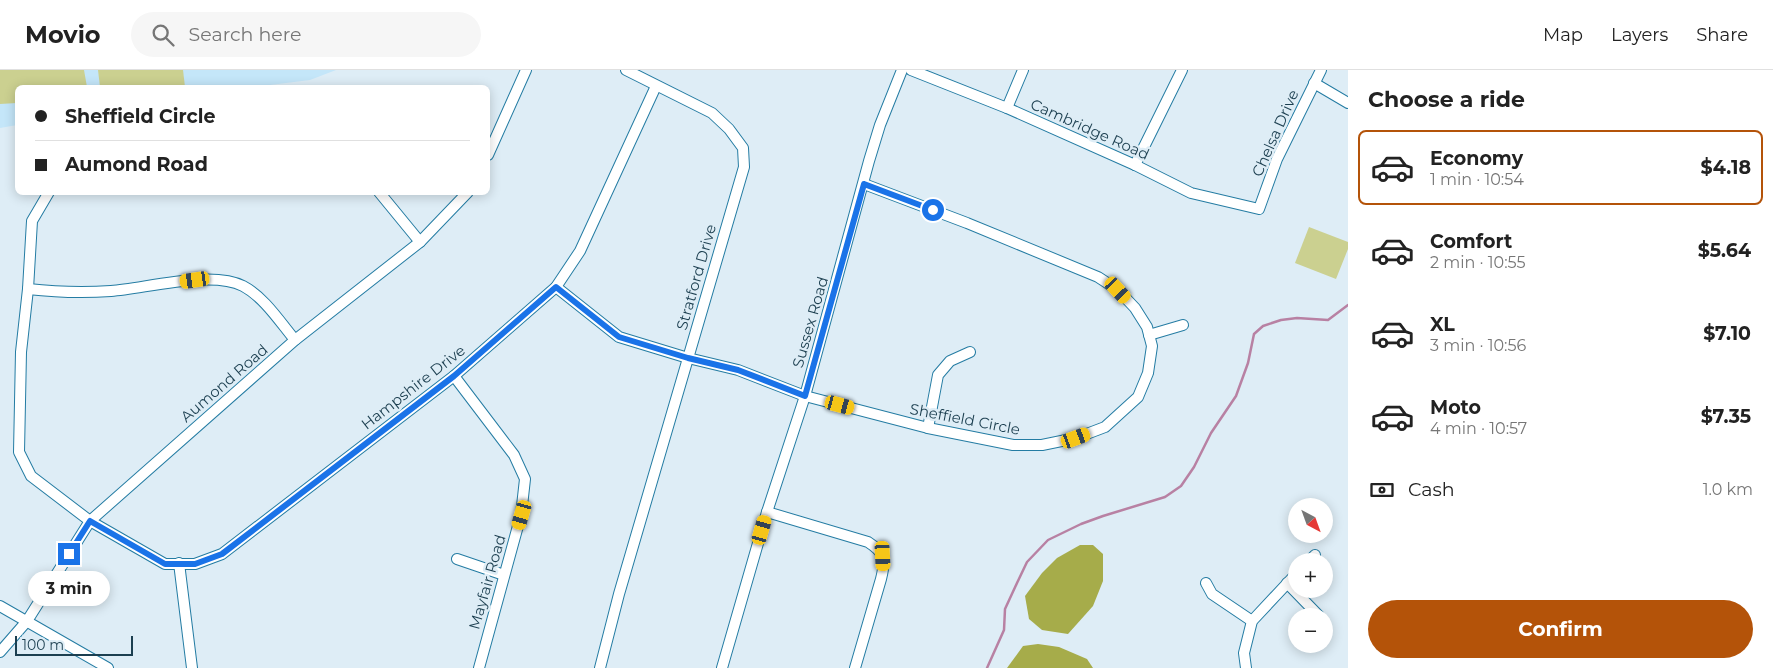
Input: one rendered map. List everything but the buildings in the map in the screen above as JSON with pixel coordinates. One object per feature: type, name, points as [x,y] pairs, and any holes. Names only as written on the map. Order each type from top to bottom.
[{"type":"street","points":[[490,151],[526,70]]},
{"type":"street","name":"Stratford Drive","points":[[600,668],[619,594],[744,167],[743,148],[729,128],[712,113],[626,70]]},
{"type":"street","name":"Sussex Road","points":[[722,668],[767,512],[805,396],[869,161],[880,125],[902,70]]},
{"type":"street","name":"Cambridge Road","points":[[911,70],[1007,108],[1134,165],[1191,193],[1259,209]]},
{"type":"street","points":[[1007,108],[1023,70]]},
{"type":"street","points":[[1134,165],[1182,70]]},
{"type":"street","name":"Chelsa Drive","points":[[1259,209],[1277,159],[1321,70]]},
{"type":"street","points":[[1314,83],[1348,103]]},
{"type":"street","name":"Hampshire Drive","points":[[47,195],[32,221],[28,289],[21,352],[19,452],[31,476],[90,521],[165,564],[195,564],[222,554],[454,376],[556,287],[580,251],[656,86]]},
{"type":"street","name":"Sheffield Circle","points":[[556,287],[619,337],[688,358],[738,370],[805,396],[928,428],[1013,446],[1042,445],[1076,438],[1105,427],[1138,397],[1148,373],[1152,346],[1146,327],[1135,308],[1118,290],[1098,277],[967,223],[864,184]]},
{"type":"street","points":[[381,195],[420,242]]},
{"type":"street","name":"Aumond Road","points":[[0,652],[27,622],[90,521],[295,340],[420,242],[465,195]]},
{"type":"street","points":[[28,289],[57,292],[111,291],[211,278],[242,285],[260,299],[295,340]]},
{"type":"street","points":[[1149,335],[1183,325]]},
{"type":"street","points":[[928,428],[938,375],[950,362],[970,352]]},
{"type":"street","name":"Mayfair Road","points":[[454,376],[514,455],[525,479],[522,515],[478,668]]},
{"type":"street","points":[[767,512],[868,542],[876,547],[883,556],[884,566],[881,579],[855,668]]},
{"type":"street","points":[[456,559],[504,575]]},
{"type":"street","points":[[179,563],[192,668]]},
{"type":"street","points":[[1206,583],[1212,594],[1252,620]]},
{"type":"street","points":[[1246,668],[1244,653],[1252,620],[1288,583]]},
{"type":"street","points":[[1302,598],[1311,608]]},
{"type":"street","points":[[0,606],[108,668]]},
{"type":"shaded area","points":[[0,70],[336,70],[310,80],[270,85],[15,85],[15,125],[0,128]]},
{"type":"green space","points":[[0,70],[84,70],[87,85],[15,85],[15,103],[0,104]]},
{"type":"green space","points":[[98,70],[183,70],[185,85],[100,85]]},
{"type":"green space","points":[[1309,227],[1348,242],[1348,249],[1336,279],[1295,263]]},
{"type":"green space","points":[[1080,545],[1093,545],[1103,554],[1103,581],[1093,606],[1068,634],[1042,630],[1029,619],[1025,596],[1042,573],[1057,558]]},
{"type":"green space","points":[[1038,644],[1059,647],[1087,659],[1093,668],[1007,668],[1023,646]]},
{"type":"waterway","points":[[987,668],[1004,630],[1005,609],[1027,562],[1048,540],[1081,524],[1165,497],[1181,486],[1194,467],[1211,433],[1236,396],[1248,363],[1254,334],[1263,326],[1281,320],[1297,318],[1328,320],[1348,305]]},
{"type":"route","points":[[69,554],[90,521],[165,564],[195,564],[222,554],[454,376],[556,287],[619,337],[688,358],[738,370],[805,396],[864,184],[933,210]]}]
